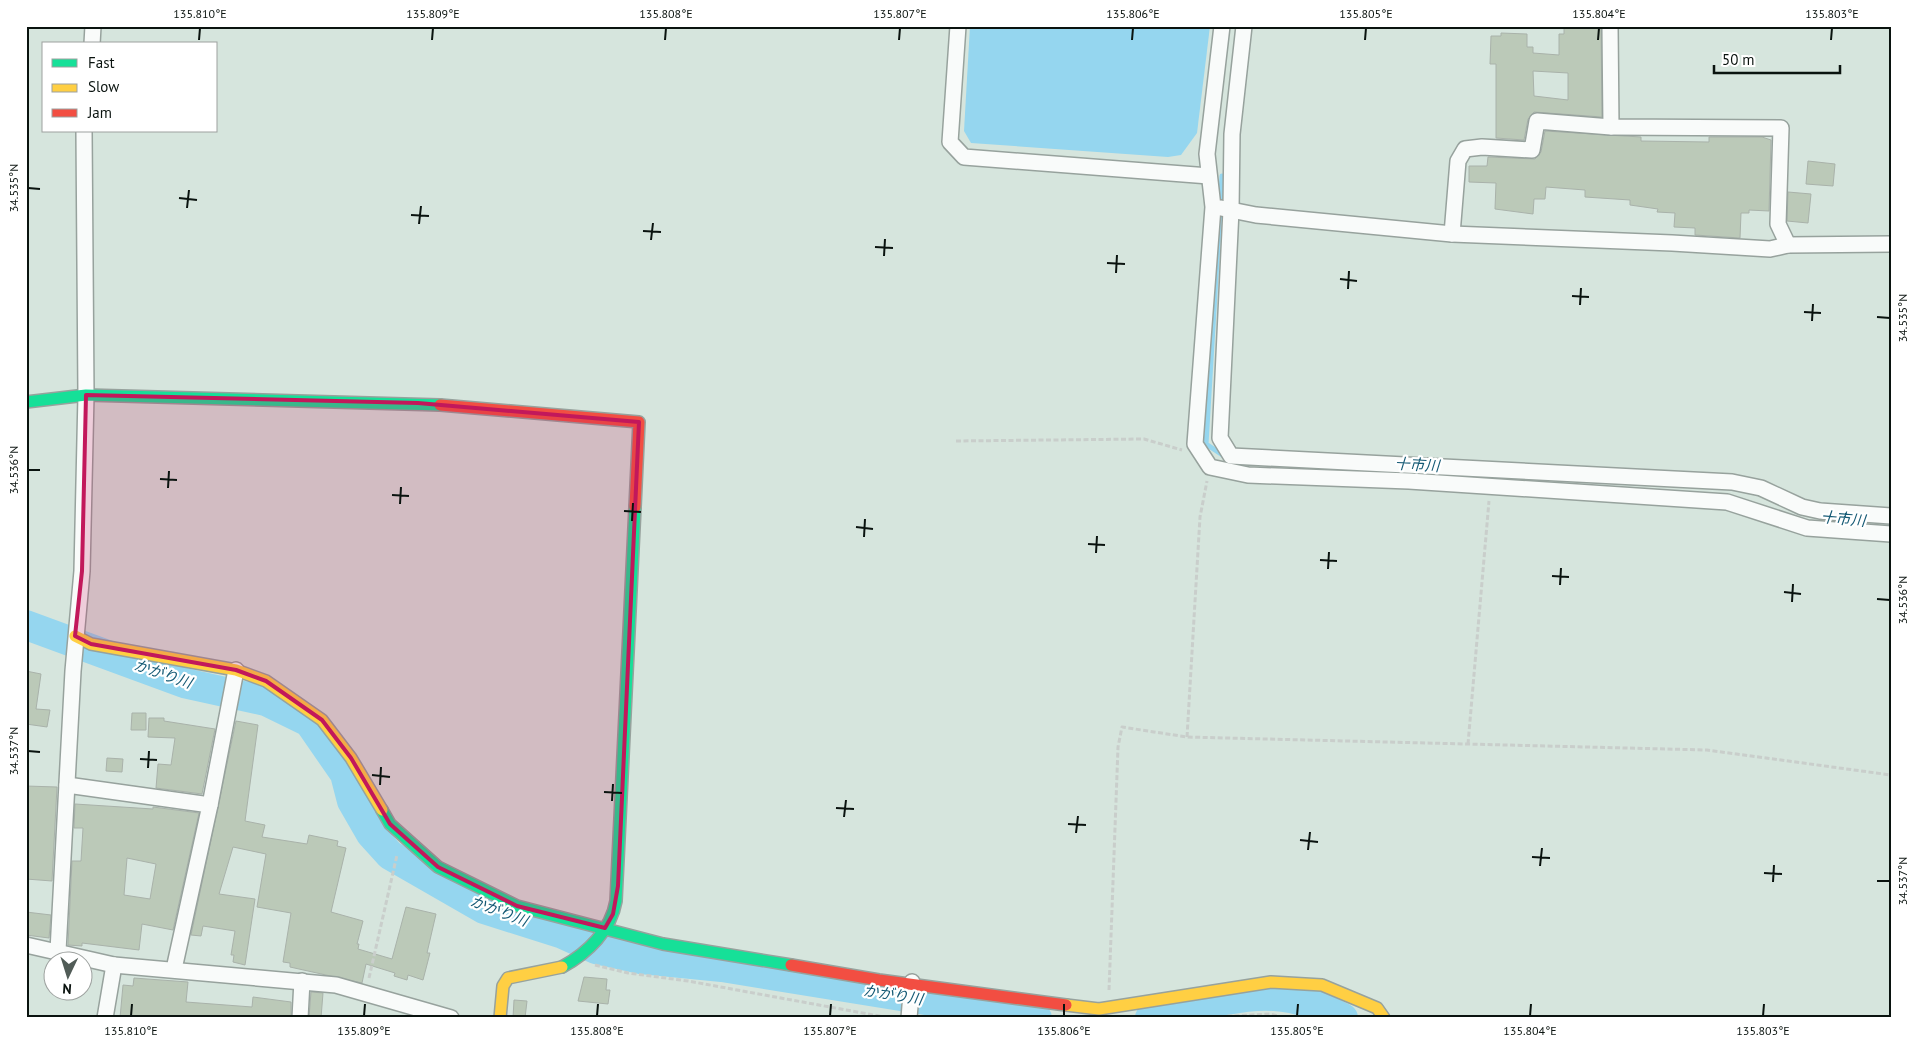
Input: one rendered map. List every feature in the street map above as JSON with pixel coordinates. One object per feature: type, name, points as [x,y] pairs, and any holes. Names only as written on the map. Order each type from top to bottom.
[{"type":"street","points":[[92,42],[93,26]]},
{"type":"street","points":[[958,26],[950,142],[964,157],[1209,176]]},
{"type":"street","points":[[1222,26],[1207,154],[1212,207],[1195,444],[1206,461],[1248,475],[1490,486],[1727,502],[1807,528],[1891,534]]},
{"type":"street","points":[[1244,26],[1232,134],[1220,438],[1231,456],[1732,482],[1761,488],[1802,507],[1820,511],[1891,516]]},
{"type":"street","points":[[1610,26],[1611,127]]},
{"type":"street","points":[[1452,234],[1458,161],[1465,149],[1482,147],[1532,150],[1537,121],[1611,127],[1780,128],[1778,224],[1788,245]]},
{"type":"street","points":[[58,951],[64,868],[62,856],[75,636],[82,571],[86,395],[84,132]]},
{"type":"street","points":[[1212,207],[1256,215],[1452,234],[1770,249],[1788,245],[1891,244]]},
{"type":"street","points":[[26,402],[86,395],[418,403],[639,422],[618,886],[613,914],[605,928],[574,960],[553,970],[524,973],[508,978],[503,986],[500,1018]]},
{"type":"street","points":[[75,636],[91,644],[236,670],[266,681],[322,720],[351,758],[390,824],[438,867],[517,906],[663,944],[879,980],[912,982],[1099,1008],[1271,982],[1322,985],[1377,1008],[1384,1018]]},
{"type":"street","points":[[174,969],[210,805],[236,670]]},
{"type":"street","points":[[67,785],[210,805]]},
{"type":"street","points":[[26,945],[114,965],[336,985],[451,1018]]},
{"type":"street","points":[[105,1018],[114,965]]},
{"type":"street","points":[[300,1018],[302,981]]},
{"type":"street","points":[[909,1018],[912,982]]},
{"type":"path","points":[[956,441],[1144,439],[1206,461],[1200,517],[1187,736]]},
{"type":"path","points":[[1468,744],[1490,486]]},
{"type":"path","points":[[1108,1008],[1118,747],[1122,727],[1187,736],[1707,750],[1891,775]]},
{"type":"path","points":[[366,994],[395,867]]},
{"type":"path","points":[[574,960],[628,973],[890,1018]]},
{"type":"path","points":[[1197,1018],[1270,1014],[1285,1018]]},
{"type":"highlighted area","points":[[86,395],[418,403],[639,422],[618,886],[613,914],[605,928],[517,906],[438,867],[390,824],[351,758],[322,720],[266,681],[236,670],[91,644],[75,636],[82,571]]},
{"type":"water","points":[[970,26],[1210,26],[1197,133],[1181,155],[1168,157],[971,143],[964,131]]},
{"type":"building","points":[[1564,26],[1601,26],[1602,117],[1534,112],[1528,119],[1524,140],[1496,138],[1496,64],[1490,64],[1491,36],[1501,36],[1501,33],[1527,34],[1527,47],[1533,47],[1533,53],[1559,55],[1559,34],[1564,34]],"holes":[[[1533,71],[1568,73],[1568,100],[1534,96]]]},
{"type":"building","points":[[1545,131],[1641,137],[1641,141],[1709,142],[1709,137],[1762,137],[1771,140],[1769,211],[1749,210],[1749,213],[1741,213],[1740,238],[1695,235],[1695,228],[1674,227],[1675,213],[1657,212],[1658,209],[1630,205],[1630,200],[1585,197],[1585,190],[1546,187],[1545,199],[1534,199],[1533,214],[1495,209],[1496,183],[1469,182],[1469,166],[1487,166],[1488,157],[1535,159],[1541,152]]},
{"type":"building","points":[[1808,161],[1835,164],[1833,186],[1806,184]]},
{"type":"building","points":[[1788,192],[1811,194],[1808,223],[1787,221]]},
{"type":"building","points":[[26,671],[41,674],[36,709],[50,710],[47,727],[26,724]]},
{"type":"building","points":[[132,713],[146,713],[146,730],[131,730]]},
{"type":"building","points":[[149,718],[164,718],[164,721],[215,729],[202,794],[156,788],[158,764],[171,765],[175,738],[148,737]]},
{"type":"building","points":[[236,721],[258,725],[245,821],[265,825],[262,837],[307,844],[309,835],[338,841],[337,846],[346,848],[331,912],[363,921],[357,944],[359,944],[358,949],[392,959],[406,907],[436,914],[427,953],[430,953],[423,980],[408,975],[407,980],[394,976],[395,973],[366,964],[362,983],[290,967],[290,963],[283,962],[291,913],[257,907],[266,854],[233,847],[219,894],[255,899],[245,965],[233,962],[234,955],[231,955],[235,931],[203,926],[201,936],[191,935]]},
{"type":"building","points":[[107,758],[123,759],[122,772],[106,771]]},
{"type":"building","points":[[26,786],[57,787],[52,881],[26,879]]},
{"type":"building","points":[[75,804],[153,809],[153,807],[199,813],[173,930],[142,924],[139,950],[82,943],[82,946],[68,945],[72,861],[81,861],[83,828],[74,828]],"holes":[[[127,858],[156,864],[150,899],[124,895]]]},
{"type":"building","points":[[26,912],[51,915],[49,938],[26,935]]},
{"type":"building","points":[[584,977],[607,979],[606,990],[610,990],[608,1004],[578,1001]]},
{"type":"building","points":[[134,978],[188,982],[186,1002],[252,1007],[253,997],[291,1002],[291,1018],[120,1018],[123,985],[133,986]]},
{"type":"building","points":[[311,992],[323,993],[321,1018],[309,1018]]},
{"type":"building","points":[[514,1000],[527,1001],[525,1018],[513,1018]]},
{"type":"waterway","name":"十市川","points":[[1222,176],[1206,444],[1224,456]]},
{"type":"waterway","name":"かがり川","points":[[26,625],[184,683],[266,701],[309,722],[345,774],[352,801],[371,834],[390,855],[484,909],[563,934],[596,949],[641,959],[722,967],[1037,1018]]},
{"type":"waterway","name":"かがり川","points":[[1150,1018],[1212,1003],[1260,996],[1301,1000],[1343,1018]]},
{"type":"traffic: fast","points":[[26,402],[86,395],[440,405]]},
{"type":"traffic: fast","points":[[562,967],[581,955],[597,940],[609,922],[616,901],[635,507]]},
{"type":"traffic: fast","points":[[382,810],[390,824],[438,867],[517,906],[663,944],[791,965]]},
{"type":"traffic: slow","points":[[75,636],[91,644],[236,670],[266,681],[322,720],[351,758],[382,810]]},
{"type":"traffic: slow","points":[[500,1018],[503,986],[508,978],[562,967]]},
{"type":"traffic: slow","points":[[1066,1005],[1099,1009],[1271,982],[1322,985],[1377,1008],[1384,1018]]},
{"type":"traffic: jam","points":[[440,405],[639,422],[635,507]]},
{"type":"traffic: jam","points":[[791,965],[879,980],[1066,1005]]}]
